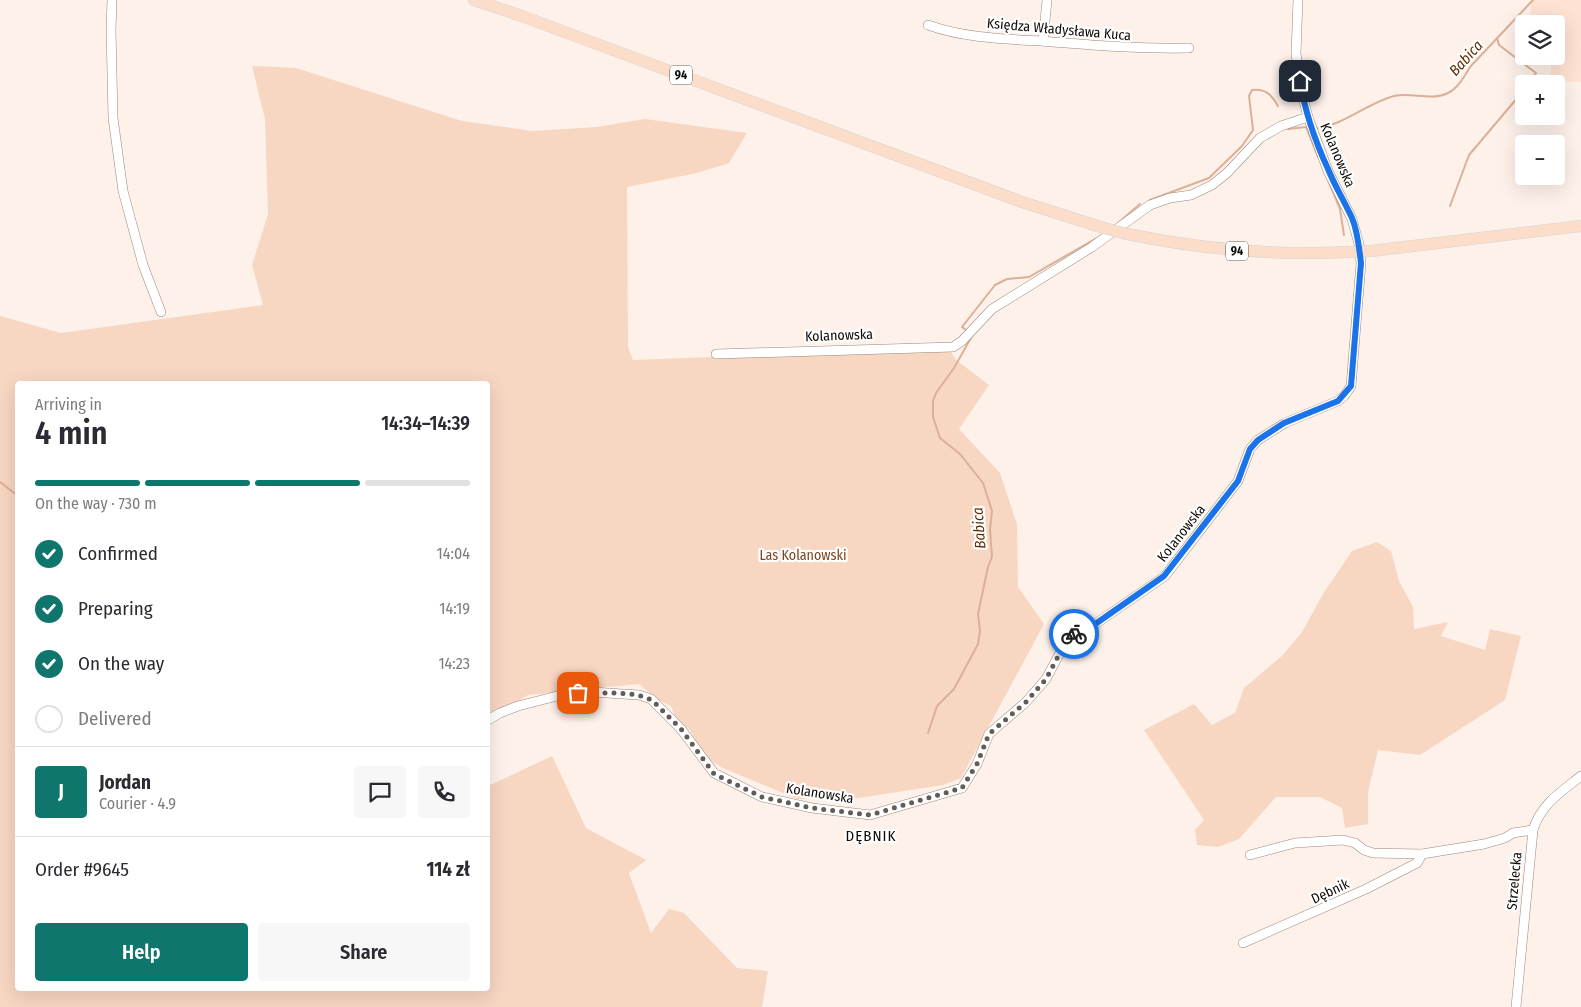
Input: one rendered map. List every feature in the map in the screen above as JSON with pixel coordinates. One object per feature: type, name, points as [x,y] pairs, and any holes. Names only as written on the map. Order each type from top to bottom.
[{"type":"main road","name":"94","points":[[474,0],[519,14],[1013,198],[1127,234],[1251,252],[1287,254],[1371,251],[1581,226]]},
{"type":"street","points":[[112,0],[113,118],[123,191],[143,265],[160,312]]},
{"type":"street","points":[[1043,42],[1047,0]]},
{"type":"street","name":"Kolanowska","points":[[490,719],[518,706],[565,694],[592,692],[638,695],[652,700],[681,729],[714,774],[762,797],[812,808],[870,815],[962,788],[977,764],[989,734],[1026,702],[1046,679],[1069,636],[1091,627],[1164,576],[1238,481],[1250,449],[1258,440],[1284,423],[1338,401],[1351,386],[1361,263],[1359,244],[1352,219],[1328,171],[1308,117],[1296,54],[1298,0]]},
{"type":"street","name":"Księdza Władysława Kuca","points":[[928,25],[967,35],[1043,42],[1141,49],[1189,48]]},
{"type":"street","name":"Kolanowska","points":[[716,354],[953,347],[962,341],[992,309],[1092,247],[1150,205],[1170,198],[1191,194],[1212,185],[1227,173],[1260,138],[1281,126],[1308,117]]},
{"type":"street","name":"Strzelecka","points":[[1516,1007],[1533,830],[1546,804],[1581,776]]},
{"type":"street","points":[[1250,856],[1295,843],[1344,840],[1372,853],[1422,854],[1484,844],[1513,833],[1533,830]]},
{"type":"street","name":"Dębnik","points":[[1243,944],[1366,889],[1417,862],[1422,854]]},
{"type":"shaded area","points":[[1531,0],[1581,0],[1581,82],[1565,81],[1565,75],[1551,75],[1551,65],[1565,65],[1565,15],[1530,15]]},
{"type":"green space","name":"Las Kolanowski","points":[[252,66],[296,68],[462,121],[532,131],[597,127],[645,119],[747,133],[729,163],[697,173],[627,187],[628,347],[633,360],[923,349],[951,352],[956,360],[989,385],[959,429],[1000,473],[1017,524],[1018,587],[1044,624],[961,778],[943,785],[859,798],[797,799],[723,768],[703,756],[690,730],[677,722],[671,706],[658,700],[639,684],[528,695],[490,719],[490,381],[15,381],[15,991],[490,991],[490,785],[552,756],[586,828],[646,860],[629,873],[651,933],[669,909],[684,913],[737,968],[768,971],[762,1007],[0,1007],[0,316],[61,333],[263,305],[252,265],[268,214],[265,119]]},
{"type":"green space","points":[[1377,542],[1391,551],[1399,581],[1413,607],[1414,629],[1448,622],[1441,636],[1485,650],[1490,629],[1521,636],[1505,700],[1420,755],[1378,750],[1368,792],[1368,824],[1345,828],[1342,808],[1320,797],[1276,797],[1239,839],[1218,847],[1197,845],[1195,830],[1204,820],[1144,730],[1194,704],[1212,725],[1235,713],[1244,688],[1283,655],[1302,632],[1323,594],[1352,551]]},
{"type":"waterway","name":"Babica","points":[[1316,128],[1337,123],[1384,99],[1394,96],[1435,96],[1452,91],[1470,67],[1533,0]]},
{"type":"waterway","points":[[1497,38],[1499,45],[1536,73],[1535,75]]},
{"type":"waterway","name":"Babica","points":[[1150,200],[1209,178],[1242,146],[1253,130],[1249,96],[1252,90],[1261,90],[1268,93],[1278,106]]},
{"type":"waterway","points":[[1450,206],[1469,155],[1515,101]]},
{"type":"waterway","points":[[1288,129],[1306,127],[1318,157]]},
{"type":"waterway","points":[[1328,180],[1340,209],[1344,235]]},
{"type":"waterway","name":"Babica","points":[[1118,223],[1140,204]]},
{"type":"waterway","name":"Babica","points":[[966,330],[962,327],[995,285],[1007,279],[1029,277],[1102,235]]},
{"type":"waterway","name":"Babica","points":[[928,733],[937,706],[954,689],[978,644],[980,631],[978,614],[992,557],[990,530],[992,511],[983,483],[960,454],[940,438],[933,417],[933,401],[936,393],[954,368],[972,336]]},
{"type":"waterway","points":[[0,482],[15,494]]},
{"type":"way so far","points":[[578,693],[619,693],[638,695],[652,700],[681,729],[714,774],[762,797],[812,808],[870,815],[962,788],[977,764],[989,734],[1026,702],[1046,679],[1069,636],[1074,634]]},
{"type":"district","name":"DĘBNIK","points":[[871,836]]},
{"type":"route","points":[[1074,634],[1091,627],[1156,584],[1164,576],[1238,481],[1250,449],[1258,440],[1284,423],[1338,401],[1345,396],[1351,386],[1361,263],[1359,244],[1352,219],[1328,171],[1316,140],[1308,117],[1300,81]]}]
